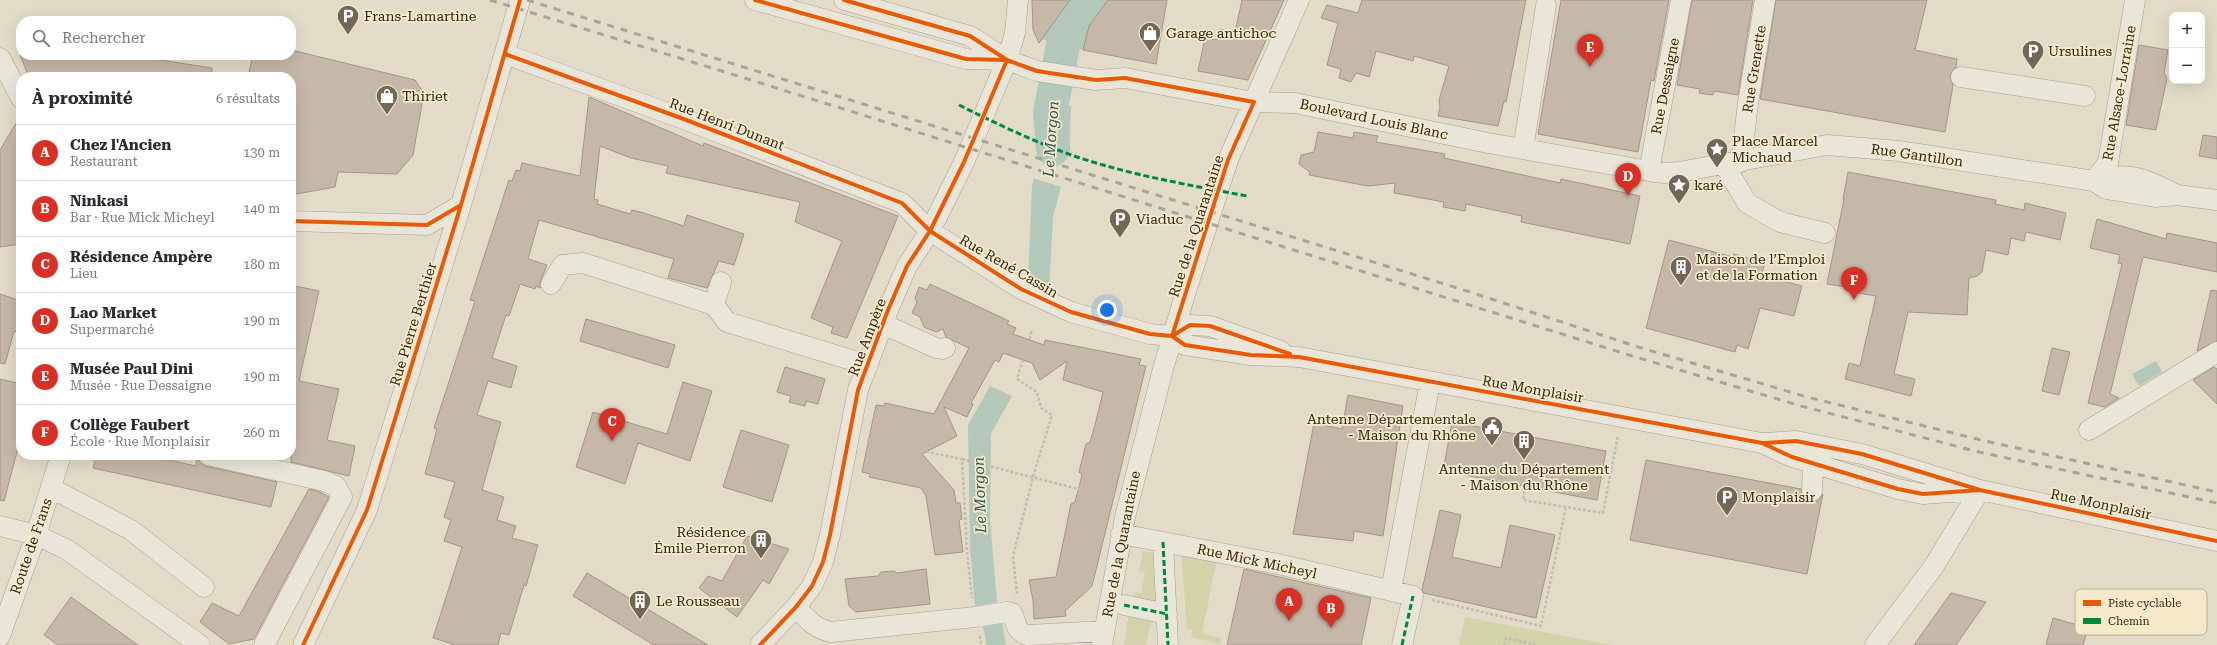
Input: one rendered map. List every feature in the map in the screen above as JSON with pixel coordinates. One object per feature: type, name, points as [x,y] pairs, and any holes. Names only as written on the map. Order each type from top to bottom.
[{"type":"street","name":"Rue Pierre Berthier","points":[[303,645],[367,510],[461,205],[520,0]]},
{"type":"street","name":"Boulevard Louis Blanc","points":[[755,0],[966,59],[1007,60]]},
{"type":"street","name":"Boulevard Louis Blanc","points":[[844,0],[970,36],[1007,60],[1037,71],[1080,78],[1125,78],[1254,102],[1296,103],[1523,149],[1649,172],[1664,173],[1733,163]]},
{"type":"street","name":"Rue Ampère","points":[[760,645],[796,607],[812,586],[823,562],[830,535],[858,390],[907,266],[930,231],[964,162],[1007,60],[1015,33],[1018,0]]},
{"type":"street","name":"Rue de la Quarantaine","points":[[1103,638],[1121,534],[1172,336],[1228,160],[1299,0]]},
{"type":"street","name":"Rue Dessaigne","points":[[1649,172],[1681,0]]},
{"type":"street","name":"Rue Grenette","points":[[1733,163],[1748,103],[1765,0]]},
{"type":"street","name":"Rue Alsace-Lorraine","points":[[2094,181],[2108,164],[2135,0]]},
{"type":"street","points":[[1523,149],[1546,6]]},
{"type":"street","name":"Rue Henri Dunant","points":[[505,54],[681,118],[902,203],[930,231]]},
{"type":"street","points":[[0,58],[16,88]]},
{"type":"street","points":[[1961,77],[2085,96]]},
{"type":"street","name":"Rue Gantillon","points":[[1733,163],[1787,150],[1827,145],[1899,151],[2094,181],[2112,176],[2128,176],[2148,180],[2177,195],[2217,200]]},
{"type":"street","points":[[1733,163],[1747,203],[1780,222],[1825,233]]},
{"type":"street","points":[[296,221],[427,225],[461,205]]},
{"type":"street","name":"Rue René Cassin","points":[[930,231],[1021,289],[1052,304],[1071,312],[1150,334],[1172,336]]},
{"type":"street","points":[[551,284],[563,265],[584,264],[714,305],[727,322],[868,365]]},
{"type":"street","points":[[714,305],[721,282]]},
{"type":"street","points":[[883,324],[936,348],[942,350],[945,348]]},
{"type":"street","name":"Rue Monplaisir","points":[[1172,336],[1190,325],[1210,326],[1299,358],[1762,443],[1792,457],[1898,489],[1923,494],[1980,490]]},
{"type":"street","points":[[2089,430],[2217,352]]},
{"type":"street","points":[[1391,591],[1430,382]]},
{"type":"street","name":"Rue Monplaisir","points":[[1762,443],[1796,441],[1862,454],[1980,490],[2217,540]]},
{"type":"street","name":"Route de Frans","points":[[0,636],[36,535],[59,460]]},
{"type":"street","points":[[230,460],[324,481],[336,486],[342,496],[264,645]]},
{"type":"street","points":[[1812,491],[1813,463]]},
{"type":"street","points":[[51,488],[131,530],[204,587]]},
{"type":"street","points":[[1875,645],[1934,566],[1980,490]]},
{"type":"street","points":[[0,526],[36,535],[66,549],[200,645]]},
{"type":"street","name":"Rue Mick Micheyl","points":[[1121,534],[1278,564],[1413,596]]},
{"type":"street","points":[[1163,542],[1168,645]]},
{"type":"street","points":[[1402,645],[1413,596]]},
{"type":"street","points":[[1124,605],[1167,614]]},
{"type":"street","points":[[796,607],[812,624],[820,630],[831,632],[975,617],[1007,612],[1012,613],[1021,634],[1028,636],[1103,638]]},
{"type":"path","points":[[1018,600],[1013,556],[1033,477],[1052,415],[1040,408],[1037,392],[1017,379],[1032,330]]},
{"type":"path","points":[[1526,486],[1523,500],[1603,513],[1621,416]]},
{"type":"path","points":[[866,440],[993,466],[1086,491]]},
{"type":"path","points":[[962,459],[967,551],[975,617]]},
{"type":"path","points":[[1413,596],[1541,626],[1566,507]]},
{"type":"path","points":[[1504,645],[1506,638],[1538,645]]},
{"type":"green space","points":[[1181,550],[1216,557],[1216,564],[1202,633],[1221,638],[1220,644],[1191,637],[1193,629],[1187,629]]},
{"type":"green space","points":[[1143,551],[1154,553],[1157,597],[1155,604],[1132,600],[1134,592],[1141,593],[1145,573],[1139,572]]},
{"type":"green space","points":[[1129,613],[1152,618],[1146,645],[1124,645]]},
{"type":"green space","points":[[1465,617],[1611,645],[1459,645]]},
{"type":"water","points":[[1070,0],[1108,0],[1089,26],[1083,50],[1041,39]]},
{"type":"water","points":[[1037,100],[1071,106],[1069,156],[1053,217],[1049,291],[1028,282],[1032,186],[1043,134]]},
{"type":"water","points":[[2156,361],[2162,372],[2139,386],[2132,374]]},
{"type":"water","points":[[990,386],[1012,396],[991,434],[990,520],[997,602],[975,607],[970,547],[968,425]]},
{"type":"water","points":[[1002,623],[1006,645],[987,645],[983,627]]},
{"type":"pier","points":[[1040,139],[1072,151],[1062,187],[1032,178],[1038,150],[1064,157],[1039,148]]},
{"type":"building","points":[[1032,0],[1070,0],[1039,43],[1033,30]]},
{"type":"building","points":[[1108,0],[1167,0],[1156,64],[1083,50],[1089,26]]},
{"type":"building","points":[[1242,0],[1284,0],[1248,80],[1198,71],[1205,38],[1217,40],[1219,29],[1235,32]]},
{"type":"building","points":[[1362,0],[1526,0],[1506,102],[1504,101],[1498,126],[1438,116],[1440,107],[1439,100],[1449,66],[1414,56],[1413,61],[1376,51],[1369,77],[1356,73],[1351,82],[1339,78],[1341,69],[1327,65],[1338,23],[1321,18],[1327,5],[1358,13]]},
{"type":"building","points":[[1561,0],[1669,0],[1654,81],[1651,80],[1638,152],[1538,134]]},
{"type":"building","points":[[1692,0],[1753,0],[1738,95],[1714,91],[1713,95],[1699,93],[1700,89],[1677,85]]},
{"type":"building","points":[[1776,0],[1927,0],[1915,50],[1957,59],[1956,67],[1950,75],[1953,85],[1945,132],[1760,99]]},
{"type":"building","points":[[2139,45],[2168,50],[2164,73],[2167,78],[2156,130],[2126,125]]},
{"type":"building","points":[[296,51],[415,80],[424,93],[413,155],[397,174],[338,172],[335,187],[296,194],[296,72],[249,72],[252,60],[296,60]]},
{"type":"building","points":[[22,60],[160,60],[212,68],[212,72],[27,72]]},
{"type":"building","points":[[589,97],[703,146],[704,143],[898,216],[847,338],[831,333],[833,327],[811,318],[842,241],[795,222],[800,202],[666,173],[668,166],[631,158],[600,146],[594,199],[598,200],[597,204],[630,214],[632,210],[644,213],[684,226],[687,215],[744,234],[734,265],[719,261],[707,288],[668,278],[674,259],[539,220],[528,259],[547,265],[540,283],[540,288],[536,286],[535,289],[520,284],[509,316],[506,315],[492,358],[517,366],[511,388],[488,381],[477,415],[501,422],[482,490],[504,497],[497,520],[516,526],[512,538],[538,545],[509,635],[501,633],[498,645],[456,645],[433,638],[462,547],[444,541],[451,520],[444,517],[455,482],[425,474],[437,429],[434,428],[475,301],[470,300],[509,180],[512,181],[516,170],[520,171],[522,163],[580,176]]},
{"type":"building","points":[[16,123],[16,245],[0,247],[0,150]]},
{"type":"building","points":[[1318,132],[1353,138],[1354,132],[1378,136],[1376,142],[1445,154],[1444,158],[1560,183],[1561,179],[1640,196],[1630,244],[1521,222],[1522,216],[1466,204],[1465,211],[1443,207],[1444,202],[1394,193],[1395,183],[1368,186],[1309,175],[1310,172],[1299,164],[1301,155],[1314,152]]},
{"type":"building","points":[[2203,135],[2217,137],[2217,159],[2199,156]]},
{"type":"building","points":[[1848,172],[1996,200],[1995,204],[2024,210],[2025,203],[2066,213],[2060,240],[2026,232],[2024,241],[2011,238],[2008,255],[1986,250],[1982,272],[1977,276],[1969,278],[1967,315],[1908,312],[1894,374],[1915,379],[1911,396],[1845,379],[1849,363],[1860,366],[1876,296],[1852,292],[1852,288],[1827,284]]},
{"type":"building","points":[[2097,219],[2166,239],[2167,233],[2217,243],[2217,272],[2143,257],[2110,394],[2119,398],[2105,407],[2088,403],[2122,264],[2118,263],[2120,255],[2090,248]]},
{"type":"building","points":[[1669,240],[1733,257],[1734,254],[1765,263],[1761,275],[1802,286],[1794,316],[1760,308],[1748,349],[1737,345],[1735,352],[1646,328]]},
{"type":"building","points":[[930,284],[1009,321],[1007,324],[1016,328],[1013,334],[1044,345],[1045,340],[1141,359],[1139,365],[1146,366],[1092,586],[1065,611],[1066,616],[1034,619],[1033,600],[1029,580],[1056,577],[1071,504],[1075,502],[1082,475],[1079,472],[1086,444],[1090,442],[1103,392],[1063,380],[1067,361],[1040,380],[1032,363],[1003,353],[999,362],[995,360],[971,403],[973,404],[967,417],[944,407],[957,436],[922,454],[954,490],[956,503],[960,503],[962,519],[959,520],[963,552],[935,555],[926,496],[921,488],[869,477],[870,474],[862,472],[876,405],[884,406],[885,403],[934,414],[969,348],[946,337],[943,329],[936,332],[924,327],[920,317],[912,313],[917,302],[915,298],[919,287],[927,290]]},
{"type":"building","points":[[296,286],[319,291],[299,381],[339,389],[327,440],[355,446],[349,476],[291,462],[291,460],[296,460]]},
{"type":"building","points":[[2211,290],[2217,291],[2217,341],[2197,351]]},
{"type":"building","points":[[0,294],[16,299],[16,332],[14,331],[5,364],[0,363]]},
{"type":"building","points":[[586,319],[675,345],[668,368],[580,341]]},
{"type":"building","points":[[2052,348],[2070,352],[2059,395],[2042,391]]},
{"type":"building","points":[[785,367],[825,379],[818,404],[806,401],[805,406],[789,402],[791,396],[777,392]]},
{"type":"building","points":[[2214,367],[2217,369],[2217,404],[2193,380]]},
{"type":"building","points":[[0,379],[16,383],[16,456],[4,501],[0,500]]},
{"type":"building","points":[[683,382],[712,391],[690,461],[638,443],[625,484],[576,467],[593,412],[667,434]]},
{"type":"building","points":[[1348,395],[1403,406],[1383,536],[1354,531],[1353,541],[1293,534],[1314,423],[1342,429]]},
{"type":"building","name":"Antenne du Département - Maison du Rhône","points":[[1452,422],[1606,451],[1597,500],[1443,471]]},
{"type":"building","points":[[741,430],[789,445],[772,502],[723,487]]},
{"type":"building","points":[[95,460],[169,460],[196,466],[197,460],[198,460],[205,466],[277,482],[271,507],[93,468]]},
{"type":"building","name":"Monplaisir","points":[[1646,460],[1801,489],[1802,497],[1811,502],[1818,501],[1823,494],[1807,574],[1630,540]]},
{"type":"building","points":[[309,489],[320,492],[329,497],[254,639],[229,644],[200,622],[212,603],[239,616]]},
{"type":"building","points":[[1440,510],[1461,515],[1452,557],[1501,568],[1510,525],[1555,535],[1536,618],[1424,593],[1422,590]]},
{"type":"building","points":[[747,536],[789,549],[769,584],[763,580],[737,617],[699,588],[708,576],[722,581]]},
{"type":"building","points":[[926,569],[930,604],[856,612],[849,606],[845,579],[878,576],[881,572],[894,571],[897,573]]},
{"type":"building","points":[[1244,569],[1371,598],[1361,645],[1227,645]]},
{"type":"building","name":"Le Rousseau","points":[[587,573],[708,645],[654,645],[573,596]]},
{"type":"building","points":[[1951,593],[1986,602],[1956,645],[1914,645]]},
{"type":"building","points":[[71,597],[138,645],[58,645],[44,635]]},
{"type":"building","points":[[2053,618],[2075,624],[2075,635],[2086,635],[2083,645],[2046,645]]},
{"type":"waterway","name":"Le Morgon","points":[[1053,149],[1050,113],[1065,35],[1088,0]]},
{"type":"railway","points":[[490,0],[751,80],[1629,355],[1801,406],[1979,452],[2217,503]]},
{"type":"railway","points":[[527,0],[1467,291],[1635,346],[1807,397],[1981,440],[2217,492]]},
{"type":"marked path","points":[[959,105],[1030,139],[1059,151],[1095,163],[1160,179],[1247,196]]},
{"type":"marked path","points":[[1163,542],[1168,645]]},
{"type":"marked path","points":[[1402,645],[1413,596]]},
{"type":"marked path","points":[[1124,605],[1167,614]]},
{"type":"cycle path","points":[[303,645],[367,510],[461,205],[520,0]]},
{"type":"cycle path","points":[[755,0],[966,59],[1007,60]]},
{"type":"cycle path","points":[[844,0],[970,36],[1007,60],[1037,71],[1096,80],[1125,78],[1254,102],[1228,160],[1172,336]]},
{"type":"cycle path","points":[[505,54],[681,118],[902,203],[930,231],[1021,289],[1071,312],[1150,334],[1172,336],[1185,345],[1251,355],[1299,357],[1762,443],[1792,457],[1898,489],[1923,494],[1980,490]]},
{"type":"cycle path","points":[[760,645],[796,607],[812,586],[823,562],[830,535],[858,390],[888,310],[907,266],[930,231],[964,162],[1007,60]]},
{"type":"cycle path","points":[[296,221],[427,225],[461,205]]},
{"type":"cycle path","points":[[1172,336],[1190,325],[1210,326],[1290,354]]},
{"type":"cycle path","points":[[1764,443],[1796,441],[1862,454],[1980,490],[2217,541]]},
{"type":"place","name":"Frans-Lamartine","points":[[348,36]]},
{"type":"place","name":"Garage antichoc","points":[[1150,52]]},
{"type":"place","name":"Musée Paul Dini","points":[[1590,67]]},
{"type":"place","name":"Ursulines","points":[[2033,70]]},
{"type":"place","name":"Thiriet","points":[[387,116]]},
{"type":"place","name":"Place Marcel Michaud","points":[[1717,168]]},
{"type":"place","name":"Lao Market","points":[[1628,196]]},
{"type":"place","name":"karé","points":[[1679,204]]},
{"type":"place","name":"Viaduc","points":[[1120,238]]},
{"type":"place","name":"Maison de l’Emploi et de la Formation","points":[[1681,286]]},
{"type":"place","name":"Collège Faubert","points":[[1854,300]]},
{"type":"place","name":"Résidence Ampère","points":[[612,441]]},
{"type":"place","name":"Antenne Départementale - Maison du Rhône","points":[[1492,446]]},
{"type":"place","name":"Antenne du Département - Maison du Rhône","points":[[1524,460]]},
{"type":"place","name":"Monplaisir","points":[[1727,516]]},
{"type":"place","name":"Résidence Émile Pierron","points":[[761,560]]},
{"type":"place","name":"Le Rousseau","points":[[640,620]]},
{"type":"place","name":"Chez l'Ancien","points":[[1289,621]]},
{"type":"place","name":"Ninkasi","points":[[1331,628]]}]
